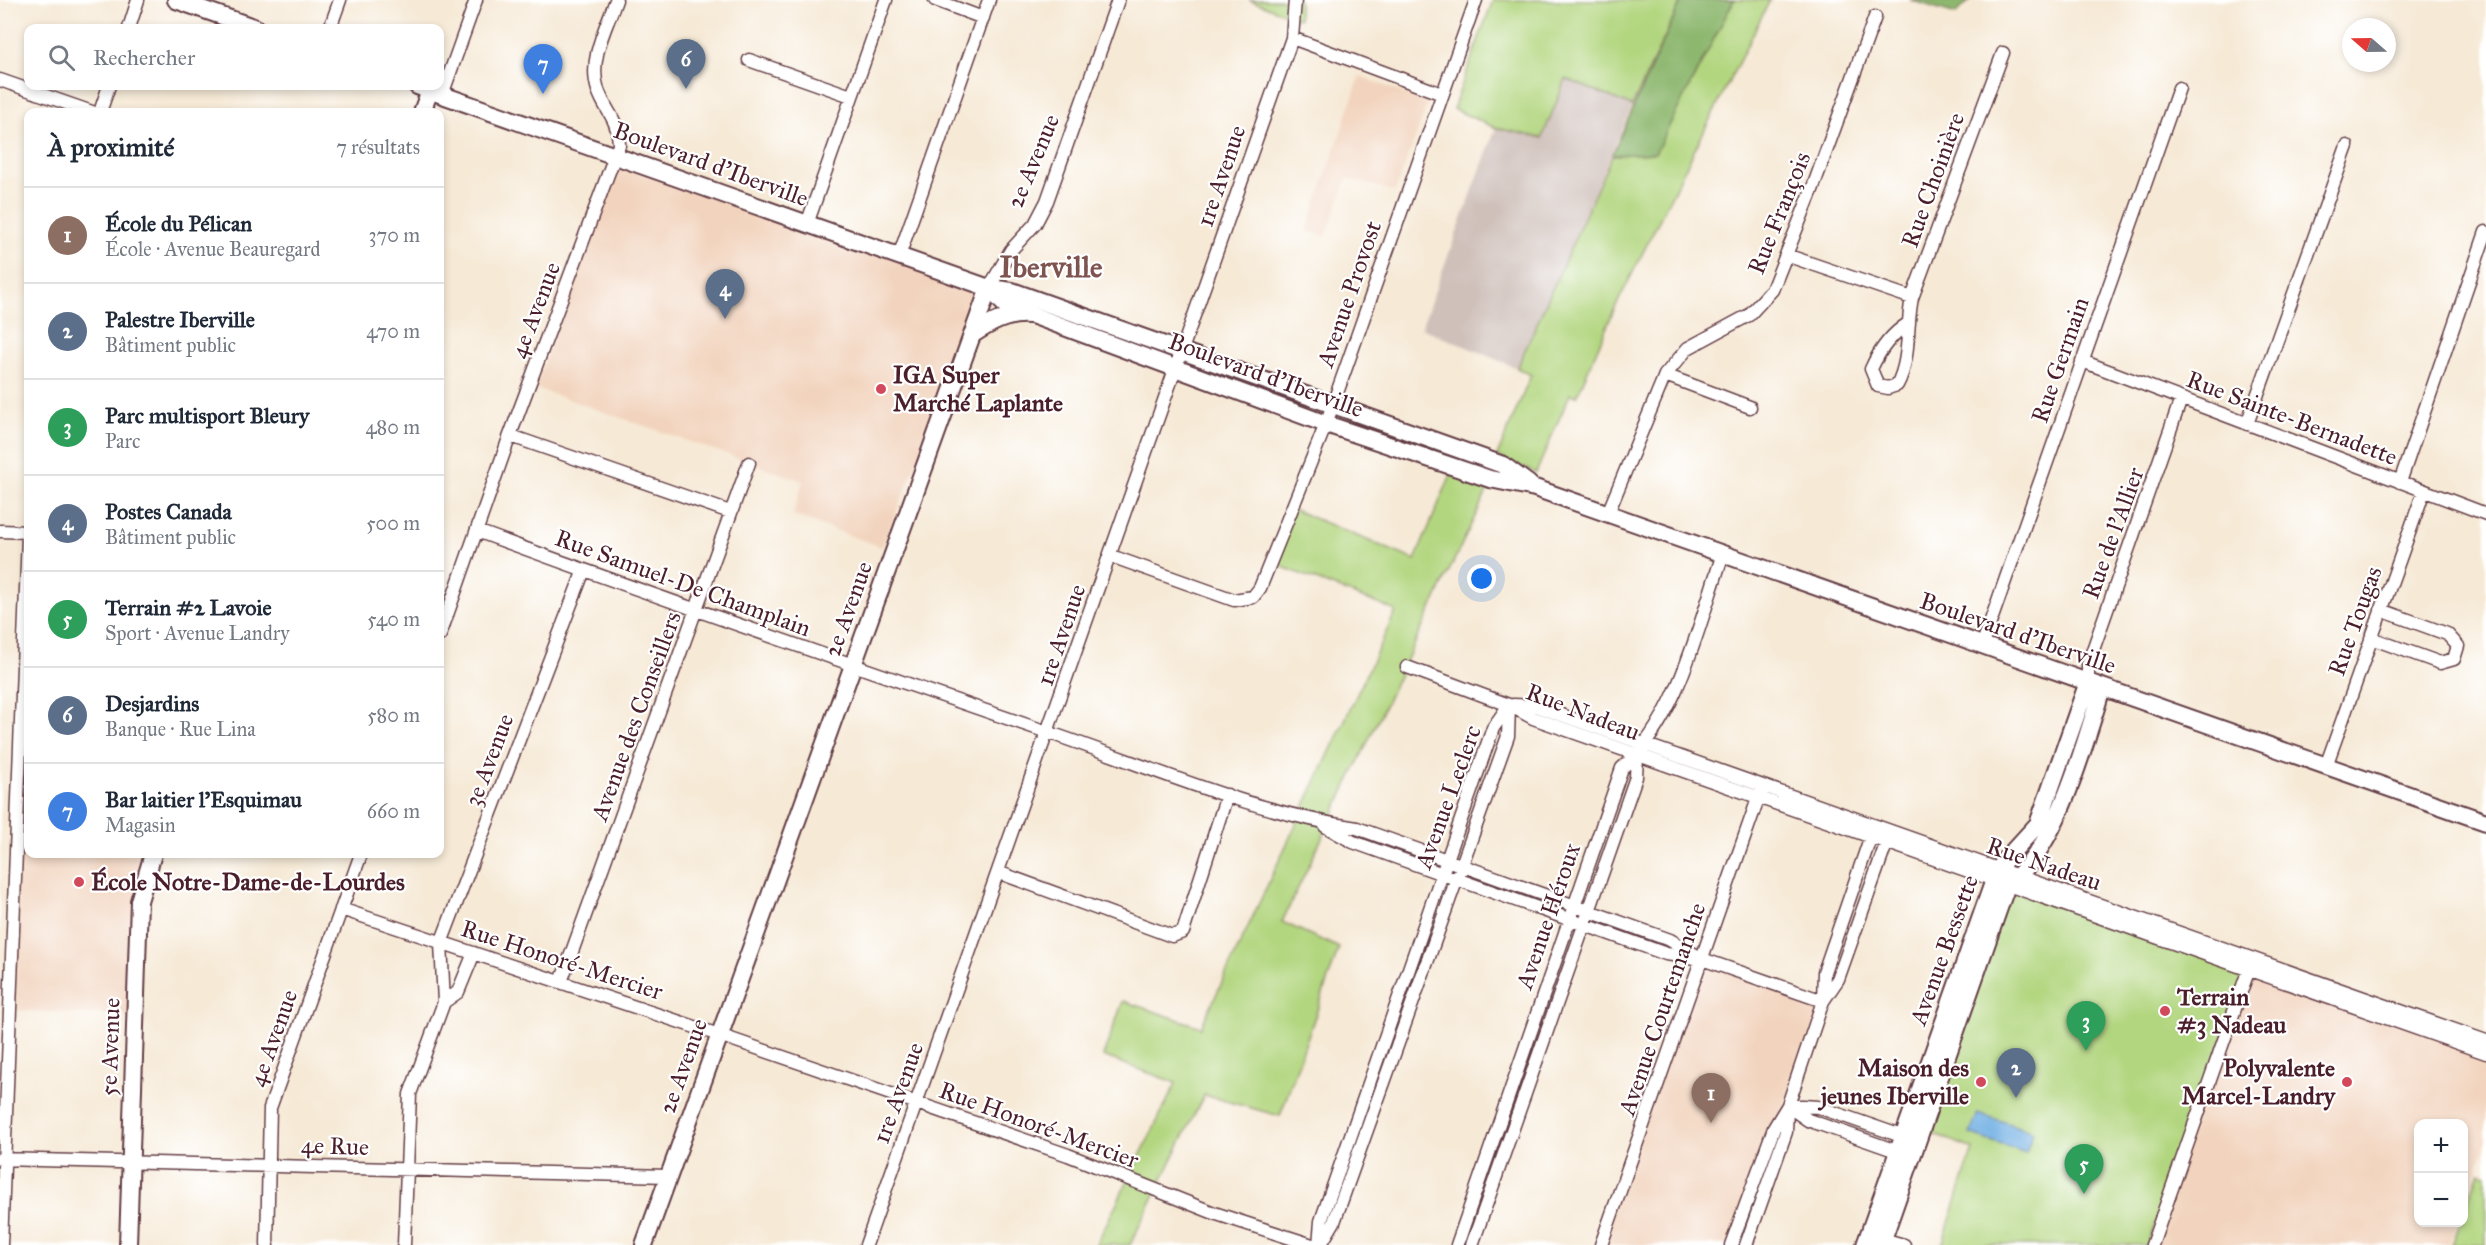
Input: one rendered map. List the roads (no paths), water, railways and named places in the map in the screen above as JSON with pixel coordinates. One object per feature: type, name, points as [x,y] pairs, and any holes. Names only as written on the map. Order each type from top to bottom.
[{"type":"street","points":[[130,24],[138,0]]},
{"type":"street","points":[[176,0],[201,4],[247,24]]},
{"type":"street","points":[[331,24],[340,0]]},
{"type":"street","points":[[444,63],[476,0]]},
{"type":"street","name":"4e Avenue","points":[[444,609],[477,531],[619,146],[617,126],[598,91],[594,64],[616,0]]},
{"type":"street","points":[[807,224],[886,0]]},
{"type":"street","points":[[935,0],[983,18]]},
{"type":"street","points":[[899,256],[990,0]]},
{"type":"street","name":"2e Avenue","points":[[644,1245],[989,288],[1011,250],[1035,224],[1047,201],[1118,0]]},
{"type":"street","name":"1re Avenue","points":[[866,1245],[1000,873],[1292,38],[1295,0]]},
{"type":"street","name":"Avenue Provost","points":[[1111,556],[1234,600],[1253,597],[1260,588],[1326,424],[1476,0]]},
{"type":"street","name":"Rue François","points":[[1608,513],[1665,375],[1688,348],[1749,315],[1772,290],[1875,17]]},
{"type":"street","points":[[1292,38],[1442,94]]},
{"type":"street","name":"Rue Choinière","points":[[1909,323],[1895,332],[1877,356],[1871,369],[1878,386],[1888,388],[1897,385],[1902,375],[1909,323],[1912,298],[2003,53]]},
{"type":"street","points":[[749,60],[851,96]]},
{"type":"street","points":[[0,80],[24,88]]},
{"type":"street","name":"Rue Germain","points":[[1982,646],[2179,88]]},
{"type":"street","points":[[29,90],[80,108]]},
{"type":"street","points":[[101,108],[108,90]]},
{"type":"street","points":[[423,108],[430,90]]},
{"type":"street","name":"Boulevard d'Iberville","points":[[430,90],[989,288],[1012,291],[1182,350],[1503,465],[1535,488]]},
{"type":"street","points":[[2247,424],[2347,146]]},
{"type":"street","points":[[2400,482],[2486,232]]},
{"type":"street","points":[[1786,255],[1912,298]]},
{"type":"street","name":"Boulevard d'Iberville","points":[[989,288],[1005,305],[1326,424],[1490,479],[1535,488],[1608,513],[2486,822]]},
{"type":"street","points":[[972,336],[991,323],[1016,314],[1035,315]]},
{"type":"street","name":"Rue Sainte-Bernadette","points":[[2082,361],[2486,514]]},
{"type":"street","points":[[1665,375],[1750,407]]},
{"type":"street","name":"Rue de l'Allier","points":[[2095,685],[2088,664],[2181,399]]},
{"type":"street","points":[[511,436],[730,512]]},
{"type":"street","name":"Avenue des Conseillers","points":[[561,982],[749,463]]},
{"type":"street","name":"Rue Tougas","points":[[2325,766],[2424,491]]},
{"type":"street","points":[[0,531],[24,534]]},
{"type":"street","name":"Rue Samuel-De Champlain","points":[[477,531],[852,666],[1227,795],[1319,822],[1357,828],[1670,940],[1702,959]]},
{"type":"street","name":"Avenue Héroux","points":[[1457,1245],[1622,768],[1646,745],[1669,709],[1723,554]]},
{"type":"street","name":"3e Avenue","points":[[404,1245],[412,1083],[444,1002],[441,942],[584,570]]},
{"type":"street","points":[[2371,638],[2440,663],[2454,659],[2458,646],[2447,634],[2381,610]]},
{"type":"street","points":[[1,1245],[6,947],[24,643]]},
{"type":"street","points":[[1407,667],[1509,705]]},
{"type":"street","name":"Avenue Bessette","points":[[1874,1241],[2004,878],[2004,861],[2038,824],[2061,760],[2095,685]]},
{"type":"street","name":"Avenue Bessette","points":[[2004,878],[2048,835],[2078,766],[2095,685]]},
{"type":"street","name":"Rue Nadeau","points":[[1509,705],[1536,706],[1646,745],[1760,792]]},
{"type":"street","name":"Rue Nadeau","points":[[1509,705],[1533,718],[1637,755],[1760,792],[2417,1023],[2486,1053]]},
{"type":"street","name":"Avenue Leclerc","points":[[1320,1245],[1321,1221],[1409,967],[1493,728],[1509,705]]},
{"type":"street","name":"Avenue Leclerc","points":[[1320,1245],[1334,1222],[1508,736],[1509,705]]},
{"type":"street","name":"Avenue Héroux","points":[[1472,1245],[1636,777],[1637,755]]},
{"type":"street","points":[[2061,760],[2078,766]]},
{"type":"street","name":"Avenue Courtemanche","points":[[1601,1245],[1760,792]]},
{"type":"street","points":[[1000,873],[1172,936],[1183,932],[1227,795]]},
{"type":"street","name":"Rue Samuel-De Champlain","points":[[1319,822],[1353,842],[1666,954],[1702,959],[1823,1001]]},
{"type":"street","points":[[1823,1001],[1824,972],[1873,831]]},
{"type":"street","points":[[1731,1245],[1774,1128],[1788,1105],[1823,1001],[1838,978],[1888,837]]},
{"type":"street","name":"5e Avenue","points":[[128,1245],[139,901],[152,858]]},
{"type":"street","name":"4e Avenue","points":[[267,1245],[270,1108],[360,858]]},
{"type":"street","name":"Rue Honoré-Mercier","points":[[341,909],[720,1035],[1068,1155],[1214,1213],[1312,1245]]},
{"type":"street","name":"3e Avenue","points":[[444,1002],[458,992],[474,953]]},
{"type":"street","points":[[2152,1245],[2250,965]]},
{"type":"street","points":[[1409,967],[1423,972]]},
{"type":"street","name":"Rue Nadeau","points":[[2417,1023],[2486,1041]]},
{"type":"street","points":[[1508,1098],[1523,1102]]},
{"type":"street","points":[[1788,1105],[1818,1107],[1908,1147]]},
{"type":"street","points":[[1746,1245],[1786,1132],[1788,1105]]},
{"type":"street","name":"4e Rue","points":[[2,1159],[668,1176]]},
{"type":"street","points":[[1342,1159],[1355,1164]]},
{"type":"street","points":[[1874,1241],[1904,1245]]},
{"type":"water","points":[[1978,1113],[2033,1132],[2026,1153],[1970,1134]]},
{"type":"place","name":"Desjardins","points":[[686,89]]},
{"type":"place","name":"Bar laitier l'Esquimau","points":[[543,94]]},
{"type":"place","name":"Postes Canada","points":[[725,319]]},
{"type":"place","name":"IGA Super Marché Laplante","points":[[881,389]]},
{"type":"place","name":"École Notre-Dame-de-Lourdes","points":[[79,882]]},
{"type":"place","name":"Terrain #3 Nadeau","points":[[2165,1011]]},
{"type":"place","name":"Parc multisport Bleury","points":[[2086,1051]]},
{"type":"place","name":"Maison des jeunes Iberville","points":[[1981,1082]]},
{"type":"place","name":"Polyvalente Marcel-Landry","points":[[2347,1082]]},
{"type":"place","name":"Palestre Iberville","points":[[2016,1098]]},
{"type":"place","name":"École du Pélican","points":[[1711,1123]]},
{"type":"place","name":"Terrain #2 Lavoie","points":[[2084,1194]]},
{"type":"district","name":"Iberville","points":[[1051,267]]}]
